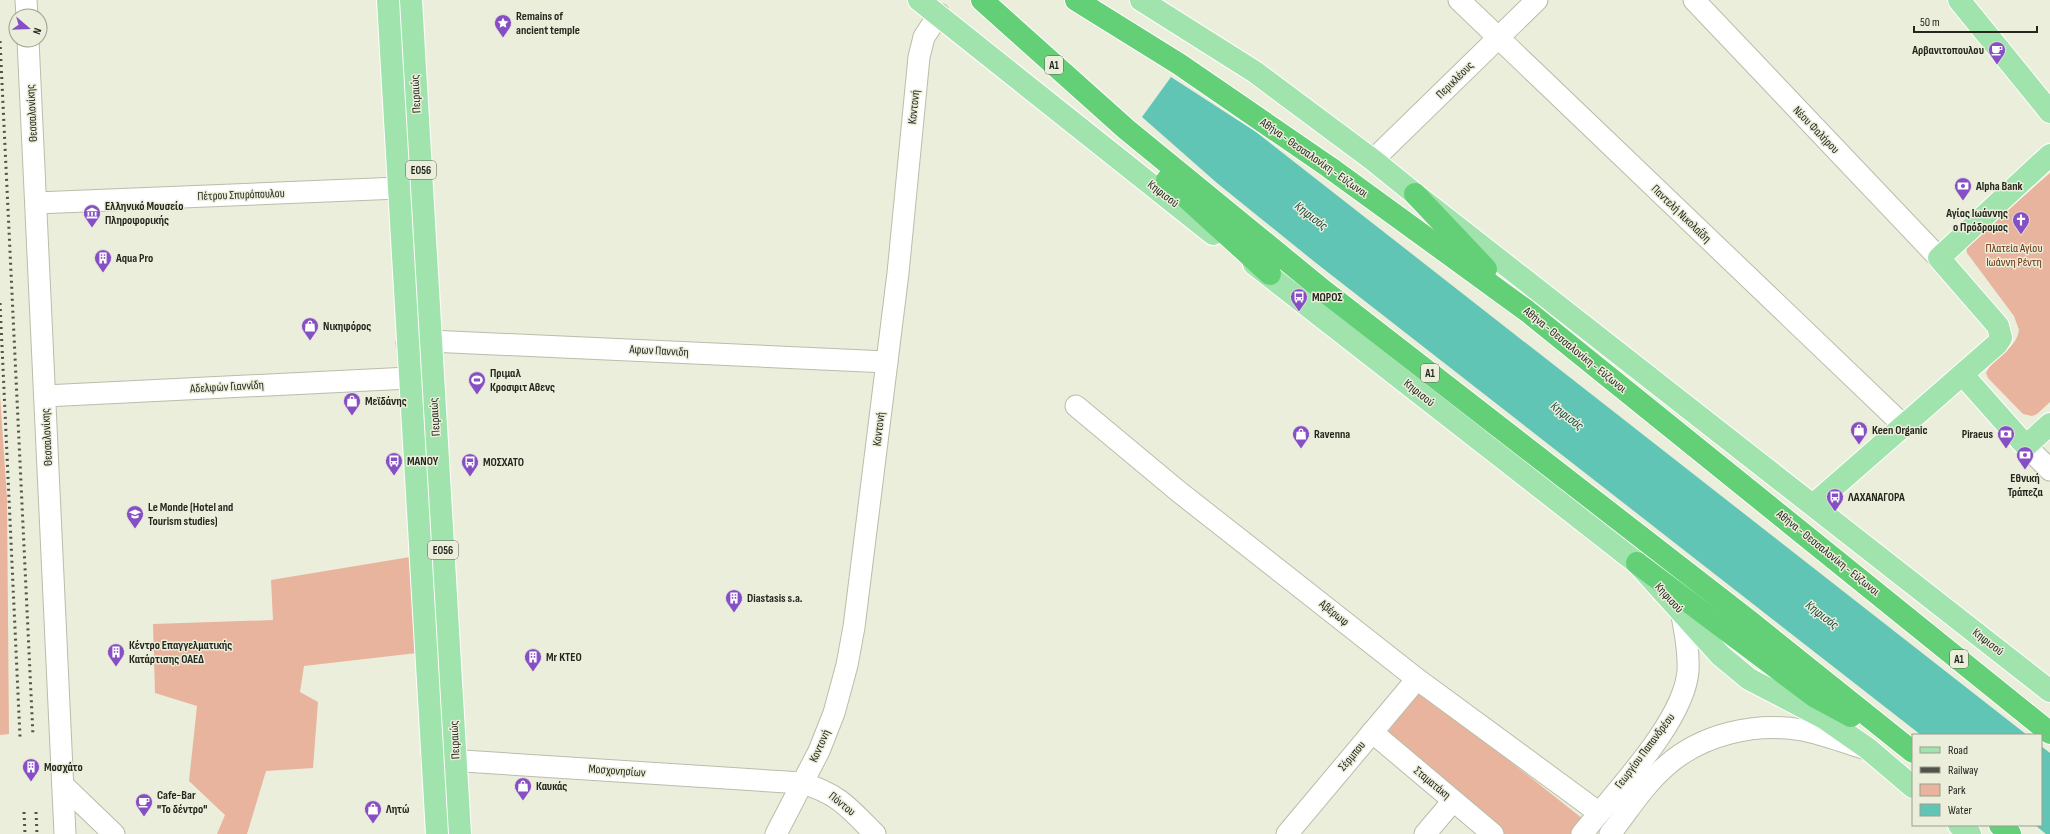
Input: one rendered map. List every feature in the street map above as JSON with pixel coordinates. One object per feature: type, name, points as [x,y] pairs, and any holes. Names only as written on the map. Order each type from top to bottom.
[{"type":"highway","name":"Α1","points":[[982,0],[1126,129],[1324,291],[1910,749]]},
{"type":"highway","name":"Αθήνα - Θεσσαλονίκη - Εύζωνοι","points":[[1076,0],[1179,64],[1329,167],[1527,311],[2050,733]]},
{"type":"highway","points":[[1126,129],[1153,167],[1270,274]]},
{"type":"highway","points":[[1415,194],[1527,311]]},
{"type":"highway","points":[[1638,563],[1814,696],[1910,749]]},
{"type":"highway","points":[[2001,826],[2010,834]]},
{"type":"main road","name":"Πειραιώς","points":[[388,0],[437,834]]},
{"type":"main road","name":"Πειραιώς","points":[[411,0],[460,834]]},
{"type":"main road","name":"Κηφισού","points":[[919,0],[933,7],[1105,149],[1229,247],[1270,274],[1444,413],[1638,563],[1720,655],[1734,668],[1784,698],[1824,718],[1866,748],[1912,786]]},
{"type":"main road","name":"Κηφισού","points":[[1141,0],[1254,72],[1373,160],[2050,691]]},
{"type":"main road","points":[[1959,0],[2050,112]]},
{"type":"main road","points":[[1813,505],[1963,376],[1997,344],[2001,338],[2001,332],[1993,320],[1939,258],[2050,155]]},
{"type":"main road","points":[[1963,376],[2026,446],[2050,424]]},
{"type":"main road","points":[[1960,826],[1970,834]]},
{"type":"street","name":"Παντελή Νικολαΐδη","points":[[1459,0],[1904,426]]},
{"type":"street","name":"Περικλέους","points":[[1373,160],[1498,36],[1537,0]]},
{"type":"street","name":"Νέου Φαλήρου","points":[[1694,0],[1939,258]]},
{"type":"street","name":"Κοντονή","points":[[776,834],[819,751],[834,713],[852,638],[898,273],[919,57],[933,7]]},
{"type":"street","name":"Θεσσαλονίκης","points":[[28,48],[65,834]]},
{"type":"street","name":"Πέτρου Σπυρόπουλου","points":[[36,203],[399,188]]},
{"type":"street","name":"Αφων Παννιδη","points":[[407,343],[430,341],[887,362]]},
{"type":"street","name":"Αδελφών Γιαννίδη","points":[[45,396],[410,378]]},
{"type":"street","name":"Αβέρωφ","points":[[1076,406],[1178,491],[1417,679],[1598,812]]},
{"type":"street","points":[[2026,446],[2050,470]]},
{"type":"street","name":"Γεωργίου Παπανδρέου","points":[[1582,834],[1659,737],[1678,705],[1688,672],[1688,651],[1681,611]]},
{"type":"street","name":"Σέρμπου","points":[[1286,834],[1417,679]]},
{"type":"street","name":"Γεωργίου Παπανδρέου","points":[[1610,834],[1651,781],[1666,766],[1684,752],[1712,739],[1732,732],[1772,727],[1803,731],[1866,748]]},
{"type":"street","name":"Σταματάκη","points":[[1372,732],[1493,834]]},
{"type":"street","name":"Μοσχονησίων","points":[[432,759],[802,783]]},
{"type":"street","name":"Πόντου","points":[[802,783],[828,792],[840,800],[875,834]]},
{"type":"street","points":[[63,786],[114,834]]},
{"type":"street","points":[[1425,834],[1453,800]]},
{"type":"green space","name":"Πλατεία Αγίου Ιωάννη Ρέντη","points":[[2050,173],[2050,402],[2037,414],[2032,416],[2023,414],[1988,378],[1986,373],[1994,362],[2014,343],[2019,330],[2014,316],[1967,253],[1966,247]]},
{"type":"green space","points":[[0,395],[7,499],[9,734],[0,735]]},
{"type":"green space","points":[[410,557],[417,653],[304,666],[300,692],[318,702],[313,768],[266,771],[247,834],[217,834],[225,815],[189,781],[197,706],[155,693],[153,624],[273,620],[271,580]]},
{"type":"green space","points":[[1420,690],[1583,819],[1571,834],[1499,834],[1384,737]]},
{"type":"water","name":"Κηφισός","points":[[1171,77],[1256,132],[2026,734],[1920,734],[1316,263],[1217,183],[1142,117]]},
{"type":"water","points":[[2042,747],[2050,753],[2050,834],[2046,834],[2036,826],[2042,826]]},
{"type":"railway","points":[[0,41],[33,736]]},
{"type":"railway","points":[[0,303],[20,737]]},
{"type":"railway","points":[[24,812],[25,834]]},
{"type":"railway","points":[[36,812],[37,834]]},
{"type":"place","name":"Remains of ancient temple","points":[[503,38]]},
{"type":"place","name":"Αρβανιτοπουλου","points":[[1997,65]]},
{"type":"place","name":"Alpha Bank","points":[[1963,201]]},
{"type":"place","name":"Ελληνικό Μουσείο Πληροφορικής","points":[[92,228]]},
{"type":"place","name":"Αγίος Ιωάννης ο Πρόδρομος","points":[[2021,235]]},
{"type":"place","name":"Aqua Pro","points":[[103,273]]},
{"type":"place","name":"ΜΩΡΟΣ","points":[[1299,312]]},
{"type":"place","name":"Νικηφόρος","points":[[310,341]]},
{"type":"place","name":"Πριμαλ Κροσφιτ Αθενς","points":[[477,395]]},
{"type":"place","name":"Μεϊδάνης","points":[[352,416]]},
{"type":"place","name":"Keen Organic","points":[[1859,445]]},
{"type":"place","name":"Ravenna","points":[[1301,449]]},
{"type":"place","name":"Piraeus","points":[[2006,449]]},
{"type":"place","name":"Εθνική Τράπεζα","points":[[2025,470]]},
{"type":"place","name":"ΜΑΝΟΥ","points":[[394,476]]},
{"type":"place","name":"ΜΟΣΧΑΤΟ","points":[[470,477]]},
{"type":"place","name":"ΛΑΧΑΝΑΓΟΡΑ","points":[[1835,512]]},
{"type":"place","name":"Le Monde (Hotel and Tourism studies)","points":[[135,529]]},
{"type":"place","name":"Diastasis s.a.","points":[[734,613]]},
{"type":"place","name":"Κέντρο Επαγγελματικής Κατάρτισης ΟΑΕΔ","points":[[116,667]]},
{"type":"place","name":"Mr KTEO","points":[[533,672]]},
{"type":"place","name":"Μοσχάτο","points":[[31,782]]},
{"type":"place","name":"Καυκάς","points":[[523,801]]},
{"type":"place","name":"Cafe-Bar \"Το δέντρο\"","points":[[144,817]]},
{"type":"place","name":"Λητώ","points":[[373,824]]}]
